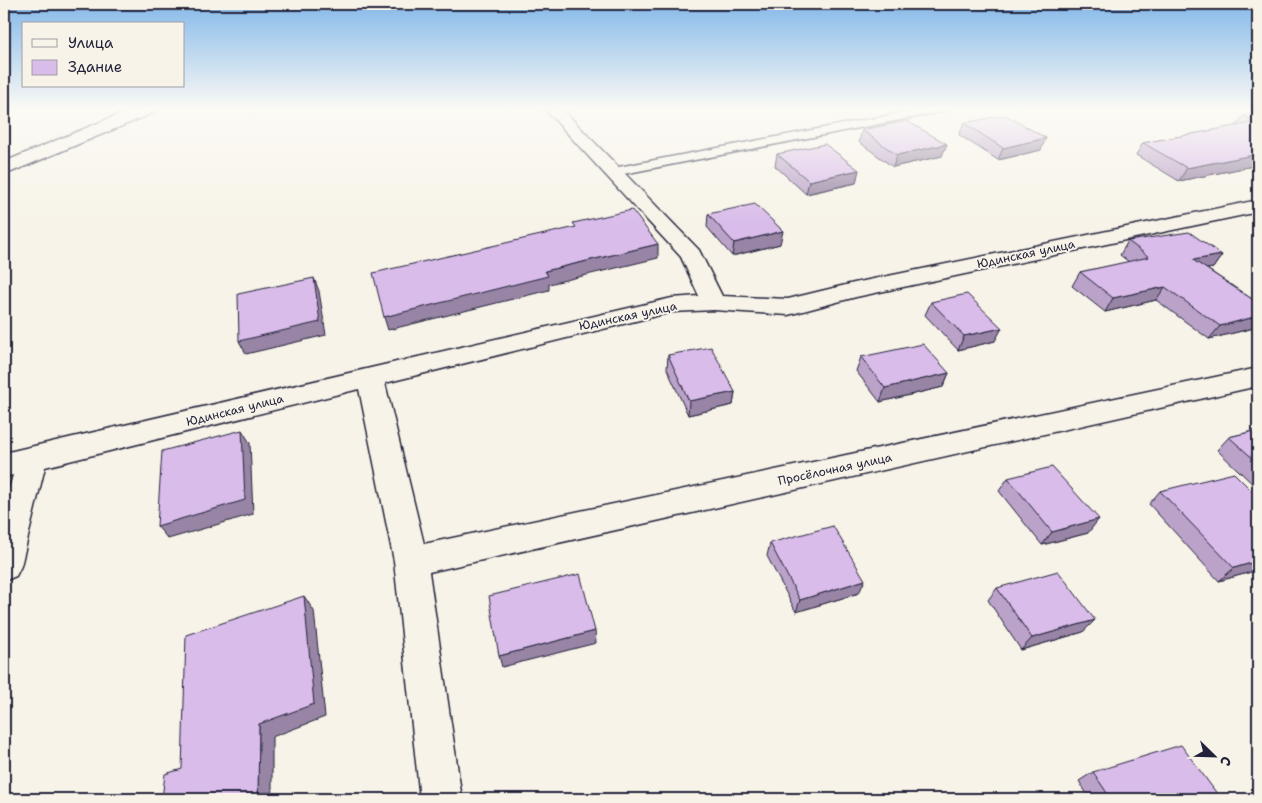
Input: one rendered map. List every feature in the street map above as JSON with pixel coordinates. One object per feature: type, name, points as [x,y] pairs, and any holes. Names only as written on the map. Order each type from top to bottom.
[{"type":"street","points":[[4,169],[58,146]]},
{"type":"street","points":[[589,146],[691,255],[714,303]]},
{"type":"street","name":"Юдинская улица","points":[[18,462],[672,304],[714,303],[788,307],[854,290],[1258,206]]},
{"type":"street","name":"Просёлочная улица","points":[[411,561],[1258,377]]},
{"type":"street","points":[[370,378],[411,561],[441,799]]},
{"type":"street","points":[[4,566],[18,462]]},
{"type":"lane","points":[[613,172],[746,146]]},
{"type":"building","points":[[813,146],[828,146],[859,170],[809,181],[777,154]]},
{"type":"building","points":[[885,146],[936,146],[897,155]]},
{"type":"building","points":[[1149,146],[1258,146],[1258,154],[1187,168]]},
{"type":"building","points":[[755,204],[783,231],[734,243],[708,214]]},
{"type":"building","points":[[632,210],[658,244],[545,271],[548,276],[384,317],[373,273],[576,227],[573,223]]},
{"type":"building","points":[[1189,232],[1222,255],[1193,260],[1258,303],[1258,316],[1220,326],[1165,287],[1113,298],[1080,272],[1149,257],[1128,241]]},
{"type":"building","points":[[314,278],[320,322],[239,341],[238,294]]},
{"type":"building","points":[[967,294],[1002,328],[964,336],[931,302]]},
{"type":"building","points":[[923,344],[949,373],[885,388],[861,357]]},
{"type":"building","points":[[711,347],[735,392],[689,401],[668,355]]},
{"type":"building","points":[[242,430],[245,500],[157,526],[162,451]]},
{"type":"building","points":[[1258,430],[1258,463],[1229,437]]},
{"type":"building","points":[[1052,467],[1099,519],[1052,532],[1008,478]]},
{"type":"building","points":[[1234,473],[1258,497],[1258,561],[1234,568],[1160,491]]},
{"type":"building","points":[[833,526],[865,580],[800,600],[770,543]]},
{"type":"building","points":[[1058,571],[1095,620],[1032,638],[997,588]]},
{"type":"building","points":[[580,574],[595,631],[499,656],[489,596]]},
{"type":"building","points":[[304,596],[314,704],[259,724],[258,799],[162,799],[165,774],[182,769],[186,635]]},
{"type":"building","points":[[1181,745],[1221,799],[1111,799],[1093,772]]}]
